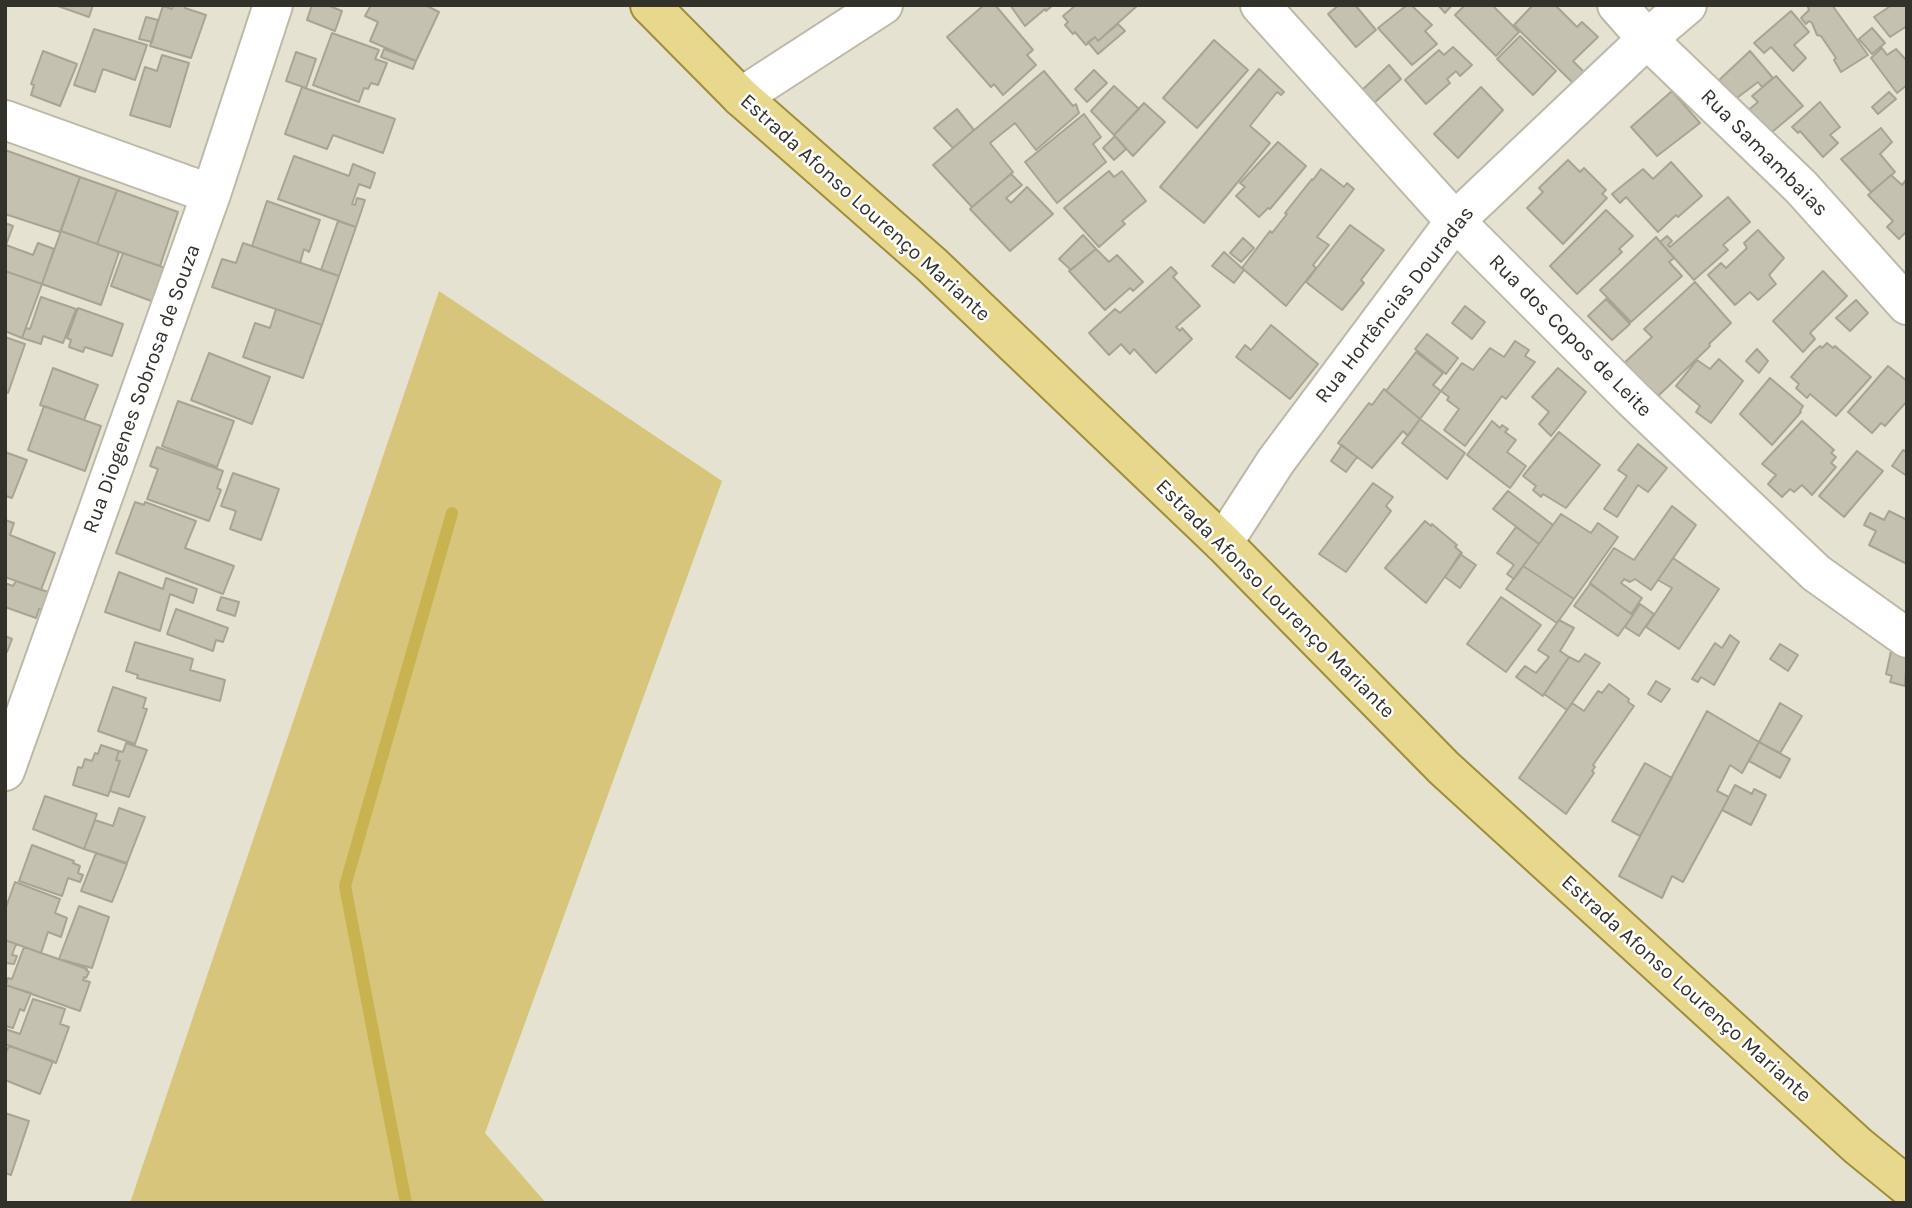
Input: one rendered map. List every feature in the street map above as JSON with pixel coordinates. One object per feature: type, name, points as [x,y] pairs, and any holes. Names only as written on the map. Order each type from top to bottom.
[{"type":"main road","name":"Estrada Afonso Lourenço Mariante","points":[[650,5],[741,97],[932,265],[1223,543],[1444,768],[1858,1146],[1907,1186]]},
{"type":"street","name":"Rua Diogenes Sobrosa de Souza","points":[[5,771],[211,194],[273,5]]},
{"type":"street","points":[[741,97],[883,5]]},
{"type":"street","name":"Rua dos Copos de Leite","points":[[1260,5],[1455,221],[1633,399],[1816,573],[1907,638]]},
{"type":"street","name":"Rua Samambaias","points":[[1617,5],[1647,39],[1801,187],[1907,305]]},
{"type":"street","name":"Rua Hortências Douradas","points":[[1223,543],[1276,461],[1455,221],[1647,39],[1687,5]]},
{"type":"street","points":[[5,120],[211,194]]},
{"type":"shaded area","points":[[439,291],[722,481],[485,1133],[546,1203],[130,1203]]},
{"type":"building","points":[[55,5],[93,5],[89,17]]},
{"type":"building","points":[[173,5],[186,5],[185,8],[206,15],[191,58],[150,46],[163,6],[172,9]]},
{"type":"building","points":[[312,5],[327,5],[342,11],[335,31],[307,20]]},
{"type":"building","points":[[371,5],[425,5],[439,12],[416,61],[370,41],[378,22],[365,16]]},
{"type":"building","points":[[984,5],[995,5],[1033,50],[1027,55],[1036,65],[1003,95],[994,84],[991,87],[947,37]]},
{"type":"building","points":[[1010,5],[1053,5],[1025,26]]},
{"type":"building","points":[[1076,5],[1138,5],[1098,41],[1095,37],[1086,45],[1065,25],[1068,22],[1063,16]]},
{"type":"building","points":[[1339,5],[1355,5],[1376,30],[1356,47],[1328,14]]},
{"type":"building","points":[[1407,5],[1411,5],[1432,25],[1425,31],[1437,44],[1412,65],[1378,28]]},
{"type":"building","points":[[1438,5],[1452,5],[1445,13]]},
{"type":"building","points":[[1465,5],[1492,5],[1519,32],[1496,56],[1455,15]]},
{"type":"building","points":[[1533,5],[1555,5],[1577,27],[1582,22],[1598,37],[1573,61],[1585,73],[1574,84],[1514,25]]},
{"type":"building","points":[[1811,5],[1832,5],[1868,55],[1841,72],[1834,60],[1836,58],[1821,36],[1817,35],[1812,23],[1809,21],[1806,24],[1801,18]]},
{"type":"building","points":[[1892,5],[1907,5],[1907,26],[1890,37],[1874,17]]},
{"type":"building","points":[[1791,11],[1809,32],[1794,45],[1806,58],[1793,71],[1771,47],[1764,53],[1754,43]]},
{"type":"building","points":[[146,17],[158,20],[152,42],[139,39]]},
{"type":"building","points":[[1118,24],[1125,31],[1098,54],[1088,42],[1095,37],[1098,41]]},
{"type":"building","points":[[1872,28],[1885,43],[1872,54],[1859,39]]},
{"type":"building","points":[[94,29],[147,45],[135,80],[103,69],[95,92],[74,85]]},
{"type":"building","points":[[332,33],[379,50],[375,59],[387,63],[378,85],[371,83],[368,89],[364,88],[359,102],[313,85]]},
{"type":"building","points":[[1520,36],[1556,71],[1533,95],[1497,59]]},
{"type":"building","points":[[1214,40],[1248,70],[1197,128],[1163,98]]},
{"type":"building","points":[[1453,47],[1472,65],[1460,76],[1456,71],[1447,79],[1450,83],[1426,104],[1405,80],[1439,50],[1444,55]]},
{"type":"building","points":[[1882,48],[1887,55],[1896,49],[1907,61],[1907,85],[1897,93],[1871,58]]},
{"type":"building","points":[[384,49],[416,61],[413,69],[381,57]]},
{"type":"building","points":[[43,51],[77,64],[60,106],[31,95],[34,85],[31,84]]},
{"type":"building","points":[[1750,51],[1773,78],[1762,87],[1758,82],[1733,101],[1717,82]]},
{"type":"building","points":[[296,52],[316,59],[306,88],[286,81]]},
{"type":"building","points":[[162,55],[189,63],[170,127],[130,115],[145,67],[157,71]]},
{"type":"building","points":[[1389,65],[1401,79],[1374,103],[1362,90]]},
{"type":"building","points":[[1259,69],[1284,92],[1281,95],[1277,92],[1250,126],[1270,143],[1204,223],[1160,187]]},
{"type":"building","points":[[1094,70],[1107,83],[1087,102],[1075,89]]},
{"type":"building","points":[[1044,71],[1073,106],[1076,104],[1079,113],[1036,150],[1015,123],[990,143],[1013,172],[972,207],[933,165]]},
{"type":"building","points":[[1776,76],[1803,106],[1759,143],[1739,118],[1758,102],[1752,96]]},
{"type":"building","points":[[1114,86],[1139,109],[1114,135],[1091,111]]},
{"type":"building","points":[[302,87],[395,119],[383,153],[333,135],[327,149],[285,134]]},
{"type":"building","points":[[1481,87],[1503,110],[1458,158],[1434,134]]},
{"type":"building","points":[[1672,91],[1700,123],[1657,156],[1631,127]]},
{"type":"building","points":[[1889,92],[1896,99],[1878,114],[1872,107]]},
{"type":"building","points":[[1820,102],[1840,127],[1830,135],[1838,143],[1823,157],[1800,131],[1798,133],[1792,127]]},
{"type":"building","points":[[1144,103],[1165,122],[1133,156],[1114,135]]},
{"type":"building","points":[[957,109],[974,130],[953,148],[934,128]]},
{"type":"building","points":[[1084,114],[1101,137],[1093,144],[1106,162],[1057,203],[1025,162]]},
{"type":"building","points":[[1881,128],[1892,142],[1880,154],[1895,172],[1871,192],[1841,159]]},
{"type":"building","points":[[1115,136],[1126,149],[1114,160],[1103,148]]},
{"type":"building","points":[[1278,142],[1306,166],[1270,209],[1259,217],[1236,196],[1245,187],[1240,183]]},
{"type":"building","points":[[5,150],[80,177],[60,232],[5,214]]},
{"type":"building","points":[[294,156],[349,176],[353,164],[375,173],[370,188],[359,184],[352,204],[355,205],[357,198],[365,200],[356,227],[278,199]]},
{"type":"building","points":[[1568,160],[1580,172],[1584,168],[1606,190],[1602,194],[1607,198],[1563,244],[1527,208],[1543,192],[1539,188]]},
{"type":"building","points":[[1671,162],[1702,196],[1658,232],[1626,197],[1620,203],[1612,194],[1643,169],[1653,179]]},
{"type":"building","points":[[1321,169],[1344,187],[1347,183],[1354,189],[1317,237],[1329,245],[1313,265],[1316,268],[1286,306],[1242,268]]},
{"type":"building","points":[[1109,171],[1114,177],[1122,171],[1146,201],[1122,221],[1125,224],[1099,247],[1064,208]]},
{"type":"building","points":[[1011,174],[1022,185],[1006,198],[1011,203],[1027,187],[1053,214],[1010,251],[970,209]]},
{"type":"building","points":[[1891,175],[1902,185],[1907,179],[1907,231],[1899,239],[1887,227],[1893,221],[1868,195]]},
{"type":"building","points":[[80,177],[117,190],[97,244],[61,231]]},
{"type":"building","points":[[117,190],[178,212],[160,266],[97,244]]},
{"type":"building","points":[[1728,197],[1750,222],[1723,245],[1728,250],[1694,280],[1660,242],[1667,236],[1672,241],[1668,245],[1670,247]]},
{"type":"building","points":[[267,201],[320,220],[309,252],[304,249],[300,263],[252,246]]},
{"type":"building","points":[[1606,210],[1633,236],[1619,249],[1622,252],[1577,294],[1550,266]]},
{"type":"building","points":[[338,221],[356,227],[339,276],[321,270]]},
{"type":"building","points":[[5,223],[13,226],[6,245],[33,255],[38,243],[54,249],[42,284],[5,271]]},
{"type":"building","points":[[1350,225],[1384,250],[1361,280],[1364,283],[1342,310],[1306,282]]},
{"type":"building","points":[[1758,230],[1784,258],[1769,275],[1776,284],[1758,300],[1750,292],[1735,305],[1708,275],[1721,263],[1726,268],[1747,248],[1744,243]]},
{"type":"building","points":[[61,231],[119,252],[101,305],[42,284]]},
{"type":"building","points":[[1083,235],[1096,249],[1071,270],[1059,259]]},
{"type":"building","points":[[1656,237],[1674,258],[1669,262],[1682,276],[1631,322],[1600,290]]},
{"type":"building","points":[[1243,238],[1254,248],[1241,262],[1230,253]]},
{"type":"building","points":[[243,243],[339,276],[322,325],[212,287],[222,259],[236,263]]},
{"type":"building","points":[[1096,249],[1109,262],[1117,255],[1143,282],[1133,291],[1130,288],[1105,310],[1069,271]]},
{"type":"building","points":[[1224,252],[1244,270],[1234,283],[1212,266]]},
{"type":"building","points":[[123,253],[165,268],[154,302],[111,286]]},
{"type":"building","points":[[1171,267],[1177,273],[1173,277],[1200,306],[1176,327],[1180,331],[1182,328],[1192,339],[1156,373],[1134,349],[1130,354],[1121,344],[1109,355],[1089,333],[1115,309],[1120,313]]},
{"type":"building","points":[[5,271],[42,284],[22,338],[5,331]]},
{"type":"building","points":[[1823,271],[1847,296],[1810,333],[1815,339],[1803,352],[1773,321]]},
{"type":"building","points":[[1695,282],[1731,323],[1656,398],[1621,366],[1652,337],[1644,329]]},
{"type":"building","points":[[41,297],[76,309],[63,343],[43,336],[41,344],[22,338],[26,328],[30,329]]},
{"type":"building","points":[[1606,299],[1630,324],[1612,340],[1588,316]]},
{"type":"building","points":[[1856,300],[1868,313],[1850,331],[1836,318]]},
{"type":"building","points":[[1465,306],[1485,322],[1472,339],[1452,323]]},
{"type":"building","points":[[78,308],[123,324],[112,356],[85,347],[83,352],[69,347],[71,340],[67,338]]},
{"type":"building","points":[[276,309],[322,325],[303,378],[243,357],[255,323],[270,328]]},
{"type":"building","points":[[1271,325],[1318,364],[1290,399],[1236,357],[1245,345],[1251,350]]},
{"type":"building","points":[[1427,334],[1458,358],[1446,374],[1415,349]]},
{"type":"building","points":[[5,337],[25,344],[8,393],[5,392]]},
{"type":"building","points":[[1515,341],[1529,350],[1525,356],[1535,362],[1506,399],[1502,396],[1465,446],[1444,430],[1459,409],[1447,400],[1449,397],[1441,391],[1462,363],[1473,370],[1490,348],[1504,357]]},
{"type":"building","points":[[1827,343],[1833,348],[1835,346],[1871,377],[1836,416],[1810,394],[1807,398],[1796,388],[1799,384],[1791,377],[1814,351]]},
{"type":"building","points":[[1757,349],[1768,361],[1759,373],[1746,361]]},
{"type":"building","points":[[1416,352],[1443,373],[1433,385],[1441,391],[1420,419],[1386,391]]},
{"type":"building","points":[[209,353],[270,377],[252,424],[191,400]]},
{"type":"building","points":[[1719,359],[1743,381],[1711,423],[1696,412],[1700,406],[1676,386],[1697,360],[1710,369]]},
{"type":"building","points":[[1888,366],[1907,381],[1907,401],[1885,426],[1881,423],[1872,433],[1848,412]]},
{"type":"building","points":[[53,368],[98,385],[84,420],[40,405]]},
{"type":"building","points":[[1558,368],[1586,392],[1551,436],[1539,424],[1549,412],[1532,397]]},
{"type":"building","points":[[1770,378],[1803,406],[1801,412],[1772,445],[1740,414]]},
{"type":"building","points":[[1384,389],[1420,419],[1408,436],[1403,431],[1372,468],[1338,443],[1369,403],[1372,405]]},
{"type":"building","points":[[178,401],[234,421],[217,467],[162,446]]},
{"type":"building","points":[[44,406],[101,426],[85,471],[28,450]]},
{"type":"building","points":[[1420,419],[1465,453],[1447,479],[1402,443]]},
{"type":"building","points":[[1492,421],[1500,428],[1502,425],[1508,429],[1505,432],[1516,440],[1507,452],[1526,466],[1510,488],[1467,455]]},
{"type":"building","points":[[1802,421],[1834,450],[1831,453],[1836,457],[1831,463],[1836,467],[1812,495],[1802,485],[1794,492],[1790,489],[1782,497],[1768,484],[1776,475],[1762,464]]},
{"type":"building","points":[[1559,432],[1600,465],[1566,508],[1543,494],[1541,497],[1533,490],[1536,486],[1523,476]]},
{"type":"building","points":[[1638,444],[1667,468],[1648,492],[1638,485],[1617,517],[1604,509],[1627,476],[1618,470]]},
{"type":"building","points":[[1342,445],[1357,457],[1346,472],[1331,461]]},
{"type":"building","points":[[157,447],[223,471],[217,488],[221,490],[209,521],[147,499],[158,469],[150,466]]},
{"type":"building","points":[[1903,450],[1907,452],[1907,476],[1892,466]]},
{"type":"building","points":[[1857,451],[1883,471],[1844,517],[1819,496]]},
{"type":"building","points":[[5,452],[27,460],[12,498],[5,498]]},
{"type":"building","points":[[233,473],[279,489],[261,540],[230,529],[236,511],[221,506]]},
{"type":"building","points":[[1373,483],[1393,497],[1386,506],[1391,511],[1346,572],[1319,554]]},
{"type":"building","points":[[1508,491],[1553,525],[1539,544],[1493,509]]},
{"type":"building","points":[[135,502],[144,505],[145,502],[196,521],[185,548],[234,566],[223,594],[116,553]]},
{"type":"building","points":[[1672,506],[1696,525],[1651,590],[1635,579],[1630,582],[1624,579],[1621,583],[1642,598],[1631,614],[1590,583],[1614,548],[1634,560]]},
{"type":"building","points":[[1889,511],[1907,520],[1907,564],[1869,545],[1876,531],[1864,525],[1870,513],[1884,520]]},
{"type":"building","points":[[1561,514],[1591,533],[1598,523],[1618,537],[1574,599],[1523,566]]},
{"type":"building","points":[[5,520],[14,523],[10,535],[55,553],[41,590],[5,577]]},
{"type":"building","points":[[1425,521],[1457,545],[1455,547],[1462,553],[1426,603],[1385,568]]},
{"type":"building","points":[[1516,527],[1539,544],[1514,579],[1507,574],[1514,565],[1497,553]]},
{"type":"building","points":[[1460,554],[1476,565],[1460,588],[1445,577]]},
{"type":"building","points":[[1673,558],[1719,589],[1679,649],[1646,627],[1672,588],[1658,580]]},
{"type":"building","points":[[1523,566],[1574,599],[1557,623],[1506,589]]},
{"type":"building","points":[[119,572],[163,589],[166,578],[197,589],[193,603],[170,594],[160,631],[105,612]]},
{"type":"building","points":[[16,581],[51,593],[45,610],[39,609],[36,618],[5,607],[5,583],[13,586]]},
{"type":"building","points":[[1590,584],[1633,615],[1618,636],[1574,606]]},
{"type":"building","points":[[221,597],[239,602],[235,616],[217,610]]},
{"type":"building","points":[[1501,597],[1541,625],[1506,672],[1467,644]]},
{"type":"building","points":[[1640,604],[1654,614],[1639,636],[1625,627]]},
{"type":"building","points":[[176,609],[228,628],[223,642],[216,640],[213,651],[167,634]]},
{"type":"building","points":[[1559,620],[1574,628],[1560,651],[1569,657],[1543,696],[1516,677],[1525,666],[1536,673],[1549,657],[1538,650]]},
{"type":"building","points":[[1730,635],[1739,642],[1714,685],[1701,677],[1698,682],[1692,679],[1715,643],[1722,648]]},
{"type":"building","points":[[5,636],[12,639],[7,652],[5,652]]},
{"type":"building","points":[[135,642],[193,659],[190,670],[225,680],[220,701],[137,678],[138,675],[126,671]]},
{"type":"building","points":[[1780,644],[1798,655],[1788,671],[1770,659]]},
{"type":"building","points":[[1892,647],[1907,651],[1905,686],[1890,682],[1892,676],[1886,674]]},
{"type":"building","points":[[1585,654],[1600,663],[1567,710],[1544,694],[1569,657],[1579,662]]},
{"type":"building","points":[[1656,681],[1670,689],[1661,702],[1648,694]]},
{"type":"building","points":[[1609,684],[1634,706],[1593,765],[1594,773],[1566,814],[1519,778],[1572,703],[1584,711],[1598,691],[1602,693]]},
{"type":"building","points":[[113,687],[146,698],[143,708],[147,709],[135,744],[98,731]]},
{"type":"building","points":[[1780,703],[1802,716],[1780,753],[1759,742]]},
{"type":"building","points":[[1707,711],[1759,742],[1742,773],[1730,765],[1717,791],[1729,797],[1683,882],[1672,876],[1662,898],[1619,876]]},
{"type":"building","points":[[1759,742],[1790,759],[1780,778],[1749,761]]},
{"type":"building","points":[[126,743],[147,750],[129,797],[110,791],[120,761],[116,760],[119,751],[123,752]]},
{"type":"building","points":[[101,745],[119,751],[116,760],[120,761],[108,796],[73,785],[78,767],[82,768],[85,759],[92,761]]},
{"type":"building","points":[[1645,763],[1672,778],[1640,836],[1612,821]]},
{"type":"building","points":[[1735,785],[1752,794],[1754,789],[1766,795],[1751,825],[1722,810]]},
{"type":"building","points":[[45,796],[97,814],[84,849],[33,829]]},
{"type":"building","points":[[119,808],[145,817],[127,863],[84,849],[95,820],[113,826]]},
{"type":"building","points":[[32,845],[74,861],[73,863],[80,866],[78,873],[83,875],[80,882],[68,878],[62,896],[19,881]]},
{"type":"building","points":[[96,853],[127,864],[112,902],[81,891]]},
{"type":"building","points":[[15,882],[60,899],[55,913],[67,918],[61,937],[48,932],[41,953],[5,940],[5,910]]},
{"type":"building","points":[[79,906],[109,917],[92,968],[59,959]]},
{"type":"building","points":[[5,940],[16,944],[12,955],[17,956],[14,964],[5,963]]},
{"type":"building","points":[[24,947],[87,969],[89,972],[83,980],[90,982],[80,1011],[6,985],[8,978],[12,979]]},
{"type":"building","points":[[5,985],[31,993],[24,1011],[20,1009],[13,1028],[5,1026]]},
{"type":"building","points":[[33,999],[65,1009],[60,1024],[69,1027],[56,1063],[5,1044],[5,1029],[20,1034]]},
{"type":"building","points":[[9,1046],[53,1061],[40,1094],[5,1080],[5,1054]]},
{"type":"building","points":[[5,1113],[29,1121],[11,1175],[5,1173]]},
{"type":"waterway","points":[[406,1203],[345,886],[452,513]]}]
